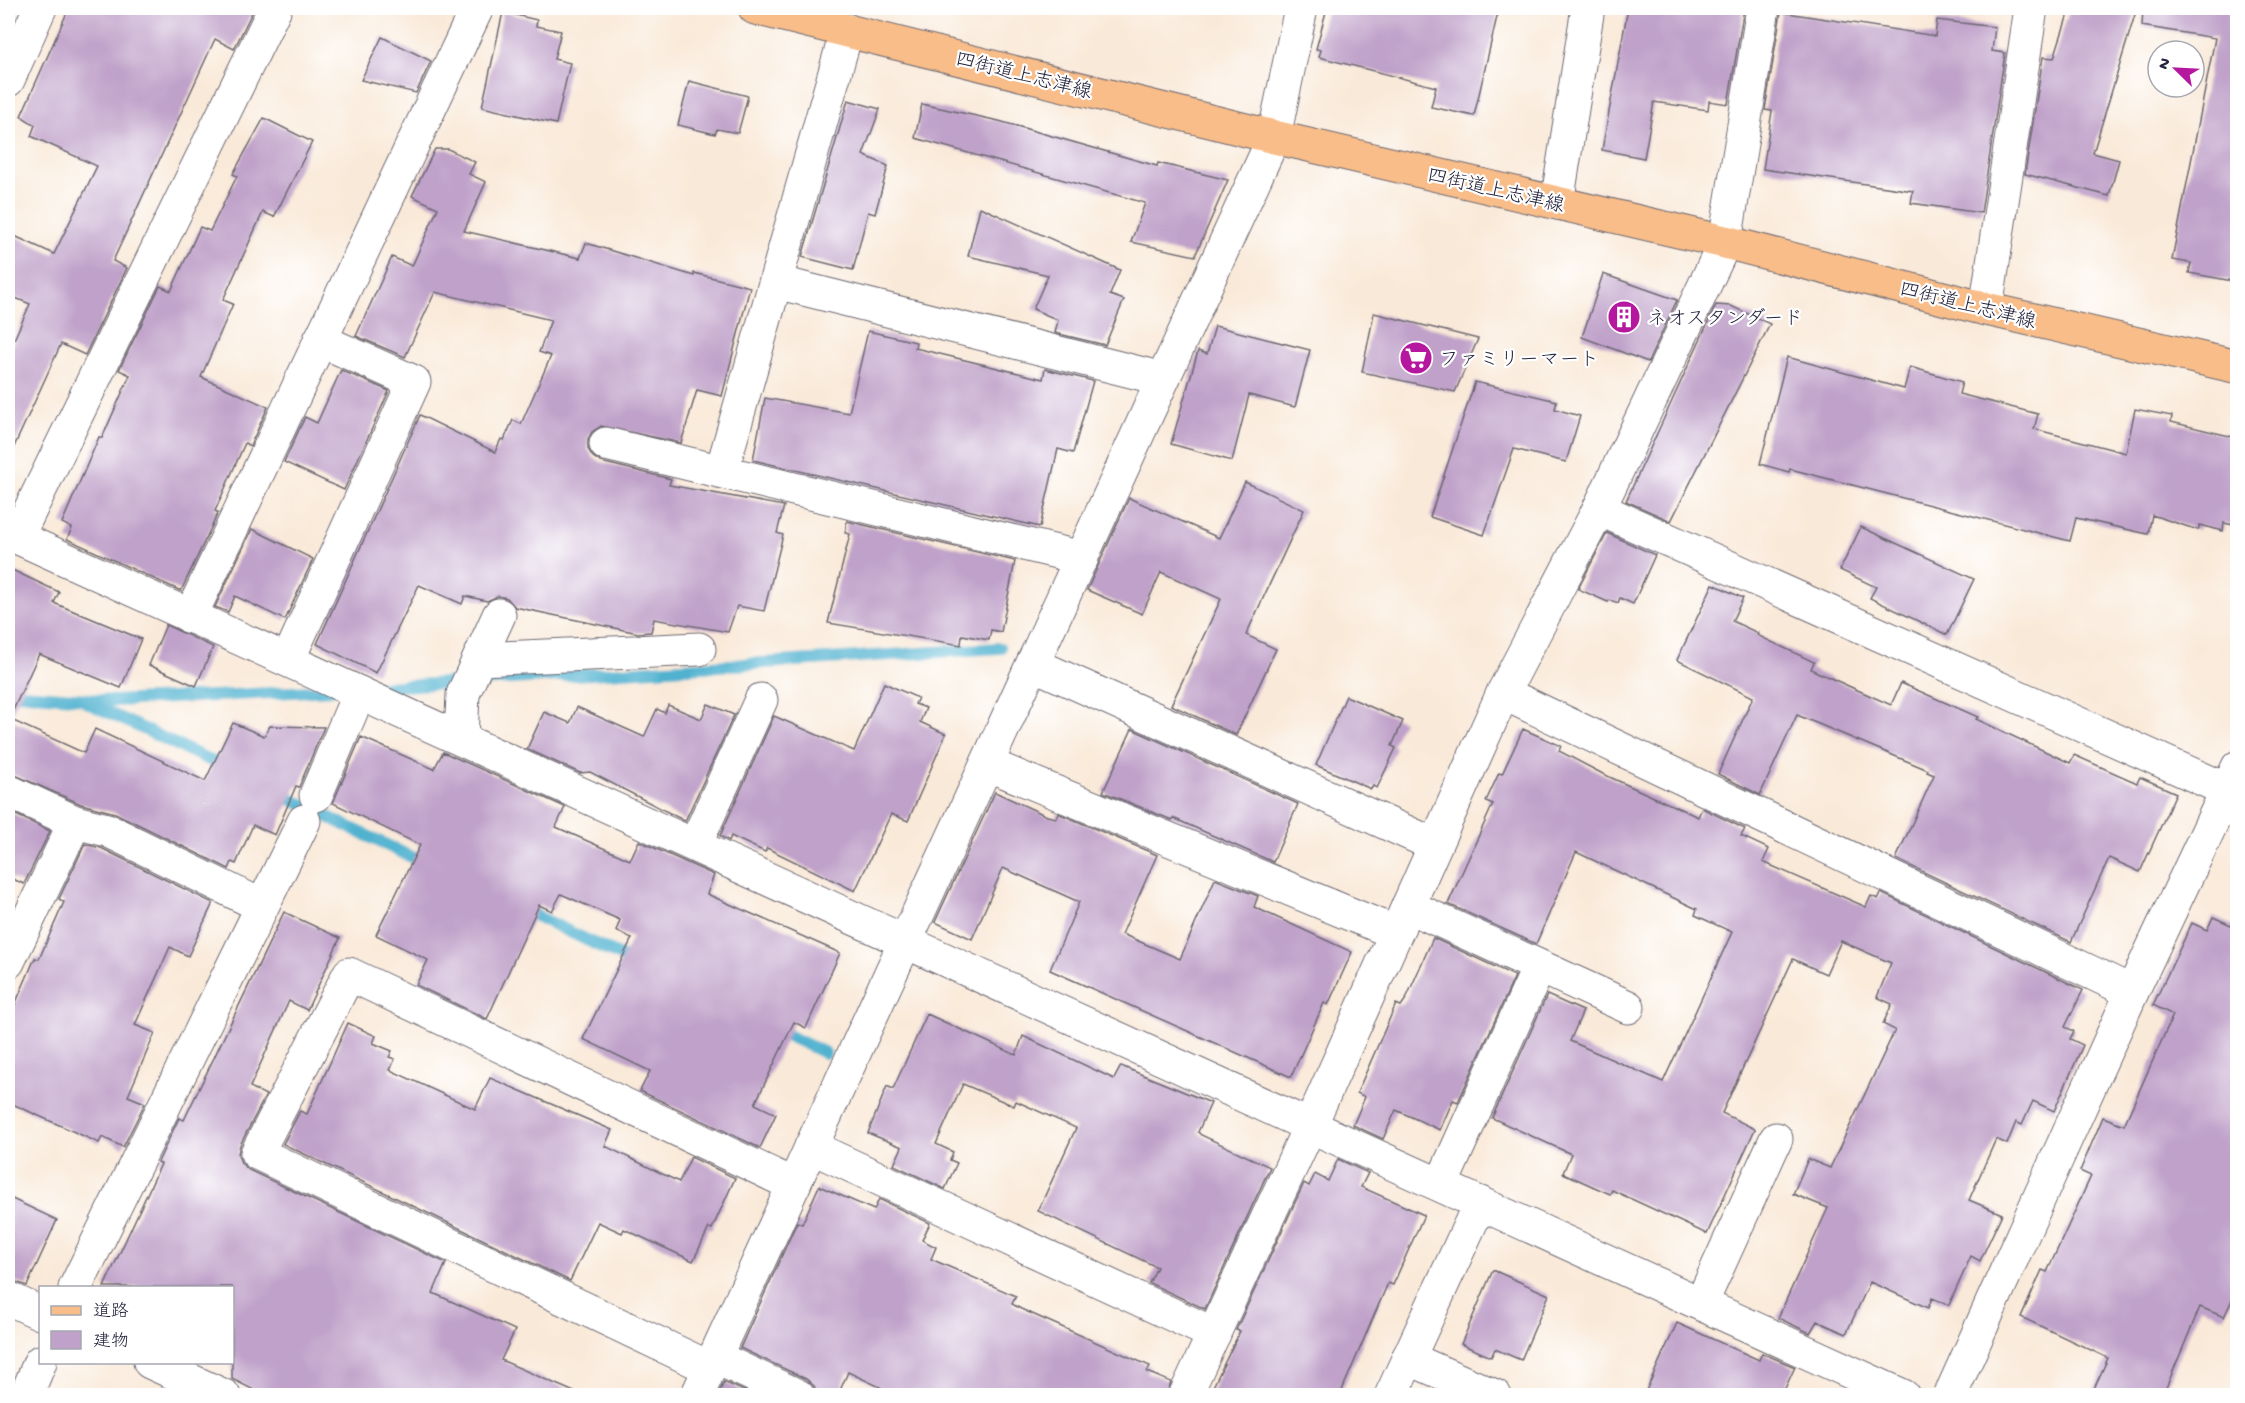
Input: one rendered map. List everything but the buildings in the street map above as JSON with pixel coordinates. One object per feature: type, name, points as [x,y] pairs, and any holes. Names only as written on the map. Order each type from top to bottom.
[{"type":"main road","name":"四街道上志津線","points":[[755,8],[1274,137],[1725,242],[1986,309],[2238,367]]},
{"type":"street","points":[[8,80],[40,8]]},
{"type":"street","points":[[275,8],[12,535],[1903,1395]]},
{"type":"street","points":[[190,616],[477,8]]},
{"type":"street","points":[[708,1374],[1274,137],[1301,8]]},
{"type":"street","points":[[1557,203],[1588,8]]},
{"type":"street","points":[[1185,1395],[1310,1126],[1503,693],[1599,509],[1725,242],[1763,8]]},
{"type":"street","points":[[1986,309],[2031,8]]},
{"type":"street","points":[[722,470],[847,30]]},
{"type":"street","points":[[776,282],[1163,379]]},
{"type":"street","points":[[288,660],[414,382],[320,340]]},
{"type":"street","points":[[606,444],[1082,558]]},
{"type":"street","points":[[1599,509],[2234,784],[2132,992],[1950,1395]]},
{"type":"street","points":[[461,738],[463,694],[499,615]]},
{"type":"street","points":[[479,659],[699,649]]},
{"type":"street","points":[[1033,664],[1435,846]]},
{"type":"street","points":[[75,1286],[310,808],[359,693]]},
{"type":"street","points":[[1503,693],[2132,992]]},
{"type":"street","points":[[694,845],[762,700]]},
{"type":"street","points":[[987,764],[1402,919],[1539,967],[1628,1007]]},
{"type":"street","points":[[8,791],[75,822],[106,830],[262,906]]},
{"type":"street","points":[[8,962],[75,822]]},
{"type":"street","points":[[1441,1185],[1539,967]]},
{"type":"street","points":[[795,1185],[349,974],[257,1153],[708,1374],[798,1395]]},
{"type":"street","points":[[1701,1304],[1776,1139]]},
{"type":"street","points":[[811,1147],[1214,1334]]},
{"type":"street","points":[[1391,1395],[1479,1203]]},
{"type":"street","points":[[8,1298],[39,1313]]},
{"type":"street","points":[[1408,1358],[1495,1395]]},
{"type":"street","points":[[26,1395],[39,1364]]},
{"type":"street","points":[[163,1377],[224,1395]]},
{"type":"waterway","points":[[369,688],[1000,648]]},
{"type":"waterway","points":[[8,693],[113,701],[331,690]]},
{"type":"waterway","points":[[86,702],[228,769]]},
{"type":"waterway","points":[[276,792],[428,865]]},
{"type":"waterway","points":[[520,908],[637,964]]},
{"type":"waterway","points":[[774,1029],[825,1053]]},
{"type":"place","name":"ネオスタンダード","points":[[1624,317]]},
{"type":"place","name":"ファミリーマート","points":[[1416,358]]}]
